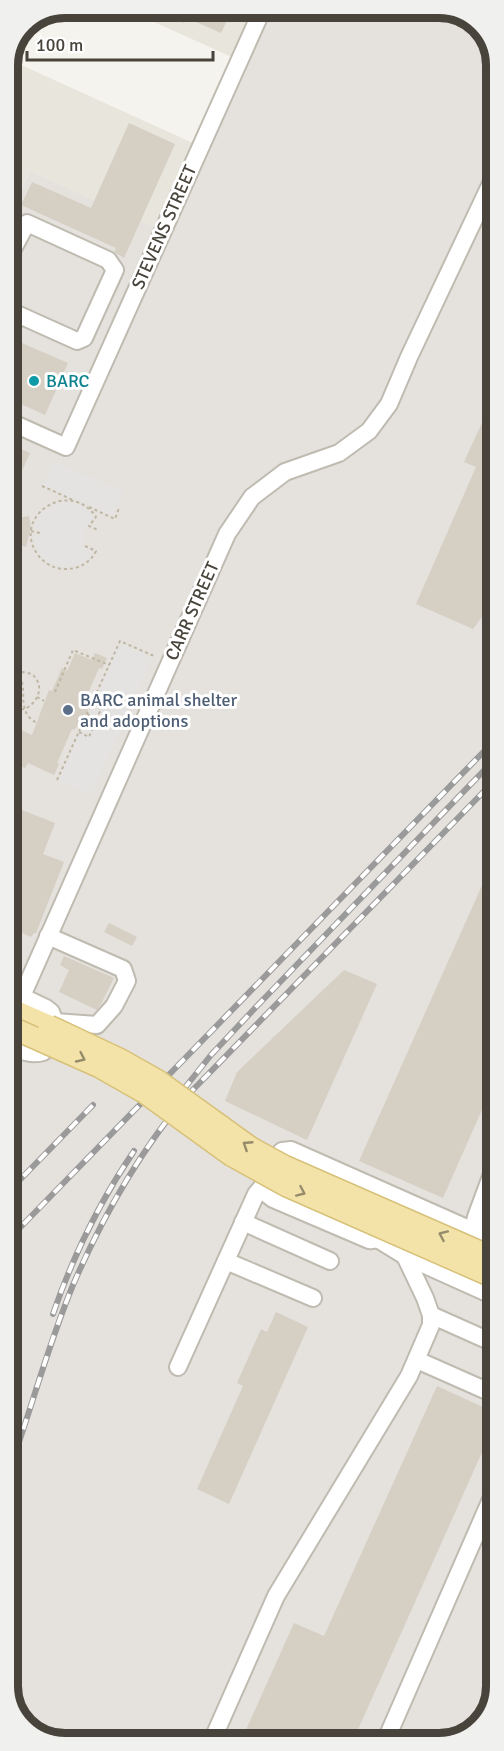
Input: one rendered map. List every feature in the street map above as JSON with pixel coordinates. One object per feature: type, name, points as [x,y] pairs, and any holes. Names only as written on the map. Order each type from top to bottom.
[{"type":"main road","points":[[18,1001],[74,1037],[143,1072],[251,1148],[284,1167],[486,1255]]},
{"type":"main road","points":[[18,1030],[100,1067],[144,1092],[231,1155],[286,1186],[486,1274]]},
{"type":"street","name":"STEVENS STREET","points":[[18,425],[66,447],[259,18]]},
{"type":"street","name":"CARR STREET","points":[[18,989],[48,936],[227,534],[252,497],[285,472],[339,453],[369,431],[389,404],[486,194]]},
{"type":"street","points":[[18,240],[27,224],[108,260],[114,270],[84,338],[77,341],[18,314]]},
{"type":"street","points":[[48,936],[123,969],[126,981],[114,1006],[97,1025],[55,1022]]},
{"type":"street","points":[[18,1000],[51,1012],[55,1022],[43,1052],[25,1053],[18,1050]]},
{"type":"street","points":[[178,1367],[256,1194],[262,1187],[274,1157],[282,1151],[291,1150],[486,1237]]},
{"type":"street","points":[[262,1187],[264,1192],[273,1199],[364,1239],[379,1239],[405,1256],[486,1292]]},
{"type":"street","points":[[379,1239],[407,1215],[412,1204]]},
{"type":"street","points":[[473,1231],[486,1206]]},
{"type":"street","points":[[243,1222],[330,1261]]},
{"type":"street","points":[[215,1733],[276,1596],[409,1376],[431,1325],[431,1315],[405,1256]]},
{"type":"street","points":[[226,1261],[313,1298]]},
{"type":"street","points":[[431,1315],[486,1340]]},
{"type":"street","points":[[417,1360],[486,1391]]},
{"type":"street","points":[[390,1733],[486,1511]]},
{"type":"path","points":[[42,486],[115,519],[119,508]]},
{"type":"path","points":[[76,501],[66,500],[50,504],[35,518],[31,531],[31,542],[36,553],[44,562],[55,568],[71,569],[86,563],[96,551],[85,546]]},
{"type":"path","points":[[82,504],[96,517],[89,526],[98,530]]},
{"type":"path","points":[[31,531],[40,533]]},
{"type":"path","points":[[57,780],[120,641],[154,656]]},
{"type":"path","points":[[55,692],[73,650],[109,665]]},
{"type":"path","points":[[18,708],[24,709],[31,705],[37,697],[39,687],[36,677],[28,672],[20,674],[24,688],[24,709],[29,718],[37,723]]},
{"type":"path","points":[[37,697],[44,700]]},
{"type":"path","points":[[79,732],[88,737],[97,719],[101,709],[91,705]]},
{"type":"path","points":[[87,714],[97,719]]},
{"type":"path","points":[[83,723],[93,727]]},
{"type":"path","points":[[57,770],[61,772]]},
{"type":"shaded area","points":[[145,18],[252,18],[234,58]]},
{"type":"shaded area","points":[[264,18],[442,18],[463,24],[480,41],[486,65],[486,1686],[480,1710],[463,1727],[448,1732],[62,1733],[47,1729],[34,1721],[24,1710],[19,1695],[18,197],[30,171],[167,233]]},
{"type":"shaded area","points":[[18,64],[195,144],[157,229],[30,171],[18,197]]},
{"type":"shaded area","points":[[53,461],[124,492],[113,516],[43,485]]},
{"type":"shaded area","points":[[67,502],[83,506],[94,517],[86,526],[83,546],[95,551],[81,564],[61,567],[46,561],[38,553],[33,537],[39,536],[40,529],[34,528],[39,516],[56,503]]},
{"type":"shaded area","points":[[120,643],[152,658],[91,796],[58,781]]},
{"type":"building","points":[[174,18],[187,18],[184,23]]},
{"type":"building","points":[[187,18],[228,18],[221,33]]},
{"type":"building","points":[[129,123],[175,144],[124,258],[114,252],[116,248],[21,205],[32,182],[91,208]]},
{"type":"building","name":"BARC","points":[[18,341],[68,363],[45,415],[18,403]]},
{"type":"building","points":[[486,414],[486,611],[473,629],[416,604],[476,467],[464,462]]},
{"type":"building","points":[[18,448],[30,453],[18,480]]},
{"type":"building","points":[[29,516],[31,528],[26,547],[18,545],[18,518]]},
{"type":"building","points":[[75,653],[92,660],[95,653],[107,658],[102,669],[99,668],[85,700],[88,701],[86,706],[88,710],[80,726],[72,729],[54,775],[28,763],[25,768],[18,766],[18,729],[32,735],[49,690],[52,691],[62,668],[67,671]]},
{"type":"building","points":[[18,808],[55,823],[43,854],[64,862],[36,933],[31,937],[18,931]]},
{"type":"building","points":[[486,876],[486,1101],[443,1198],[359,1161]]},
{"type":"building","points":[[109,923],[137,937],[132,946],[104,932]]},
{"type":"building","points":[[64,956],[114,978],[97,1010],[59,992],[69,970],[60,965]]},
{"type":"building","points":[[344,970],[377,984],[307,1140],[225,1101],[237,1072]]},
{"type":"building","points":[[276,1312],[308,1327],[229,1504],[197,1489],[243,1386],[237,1383],[261,1329],[267,1332]]},
{"type":"building","points":[[437,1386],[486,1408],[486,1443],[356,1733],[244,1733],[294,1623],[324,1636]]},
{"type":"railway","points":[[18,1230],[486,749]]},
{"type":"railway","points":[[183,1090],[211,1055],[257,1006],[486,768]]},
{"type":"railway","points":[[18,1444],[73,1285],[108,1212],[150,1143],[183,1100],[486,789]]},
{"type":"railway","points":[[18,1182],[93,1105]]},
{"type":"railway","points":[[53,1314],[88,1230],[134,1151]]},
{"type":"place","name":"BARC","points":[[34,381]]},
{"type":"place","name":"BARC animal shelter and adoptions","points":[[68,710]]}]
